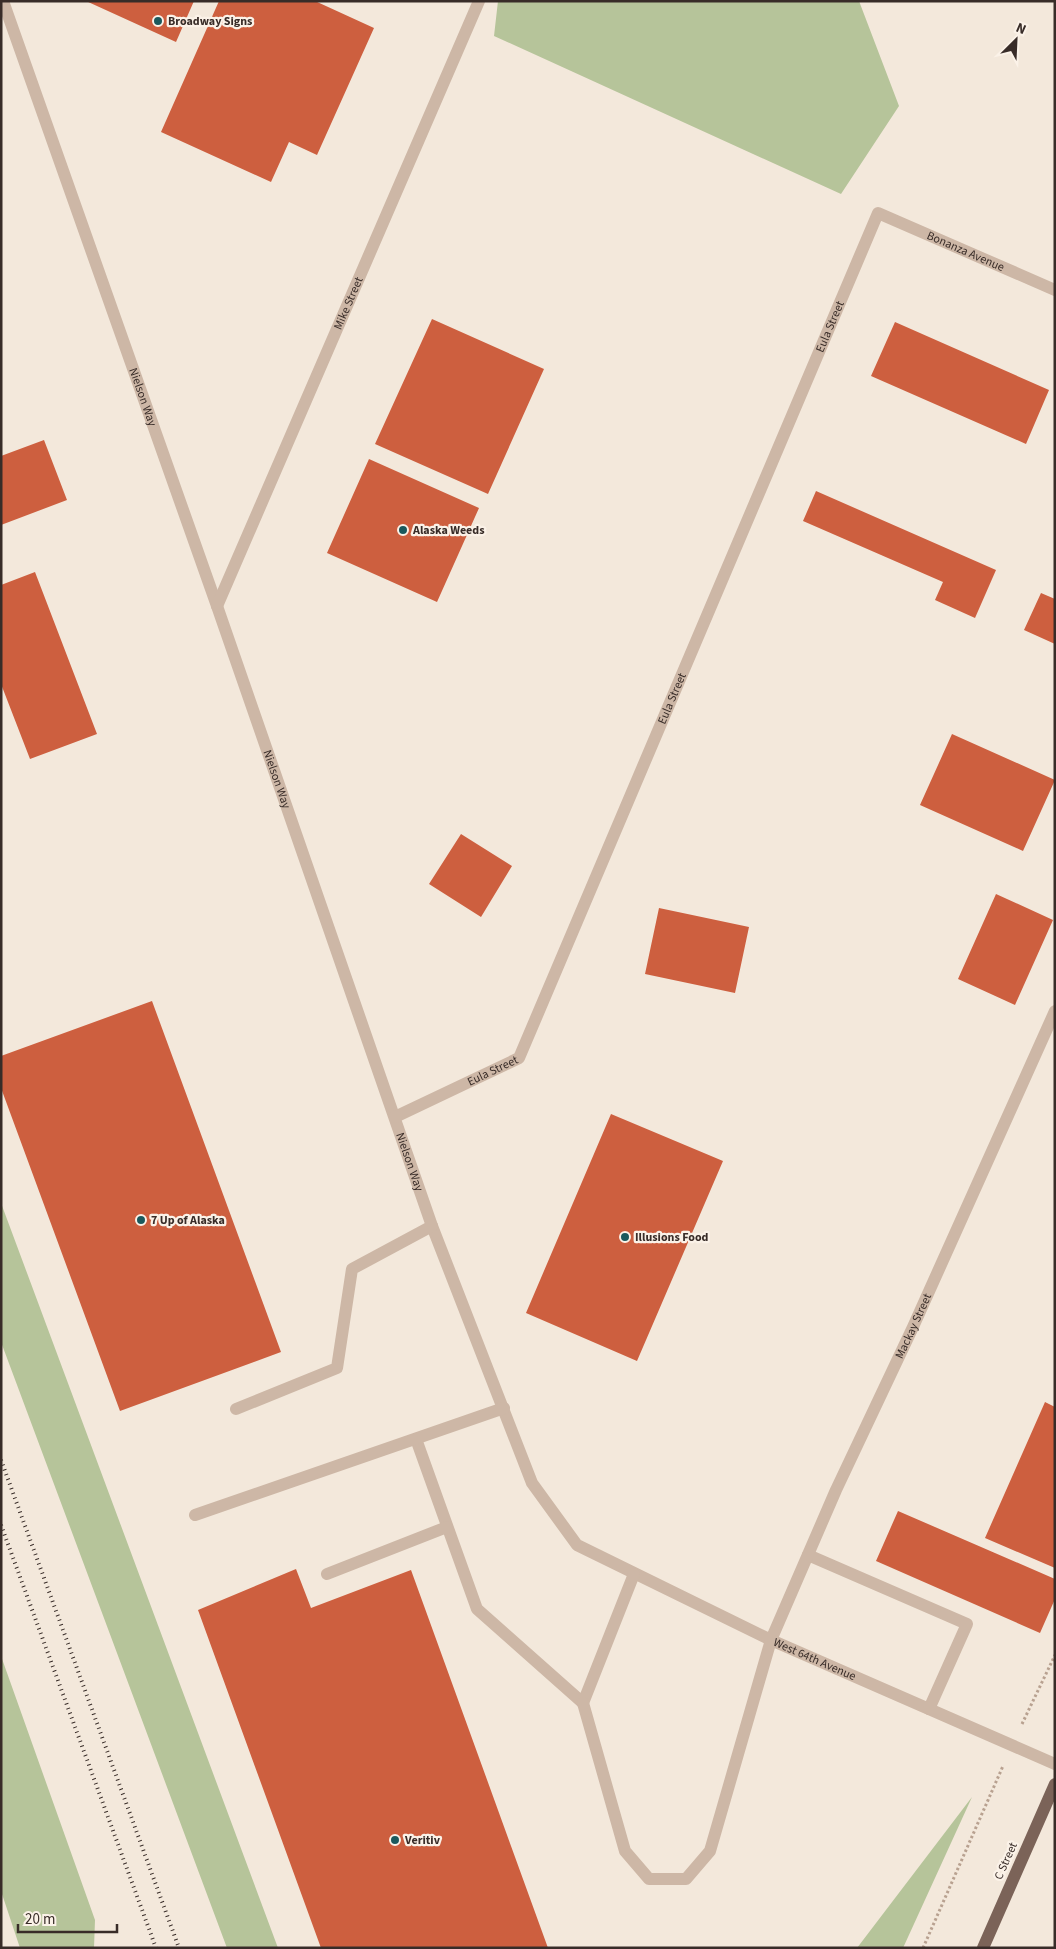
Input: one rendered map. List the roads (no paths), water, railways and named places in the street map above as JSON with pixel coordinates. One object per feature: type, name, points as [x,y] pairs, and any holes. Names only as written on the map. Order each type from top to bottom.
[{"type":"main road","name":"C Street","points":[[983,1948],[1055,1784]]},
{"type":"street","name":"Nielson Way","points":[[3,1],[217,606],[432,1226],[532,1483],[577,1545]]},
{"type":"street","name":"Mike Street","points":[[217,606],[479,1]]},
{"type":"street","name":"Bonanza Avenue","points":[[878,213],[1055,290]]},
{"type":"street","name":"Eula Street","points":[[395,1117],[519,1058],[878,213]]},
{"type":"street","name":"Mackay Street","points":[[583,1703],[625,1851],[649,1879],[686,1879],[710,1851],[771,1640],[1055,1011]]},
{"type":"street","points":[[236,1409],[337,1368],[352,1269],[432,1226]]},
{"type":"street","points":[[195,1515],[504,1408]]},
{"type":"street","points":[[416,1439],[477,1609],[583,1703],[634,1574]]},
{"type":"street","points":[[327,1574],[447,1527]]},
{"type":"street","name":"West 64th Avenue","points":[[577,1545],[771,1640],[1055,1764]]},
{"type":"street","points":[[808,1555],[967,1624],[930,1709]]},
{"type":"railway","points":[[1,1460],[179,1948]]},
{"type":"railway","points":[[1,1525],[156,1948]]},
{"type":"place","name":"Broadway Signs","points":[[158,21]]},
{"type":"place","name":"Alaska Weeds","points":[[403,530]]},
{"type":"place","name":"7 Up of Alaska","points":[[141,1220]]},
{"type":"place","name":"Illusions Food","points":[[625,1237]]},
{"type":"place","name":"Veritiv","points":[[395,1840]]}]
